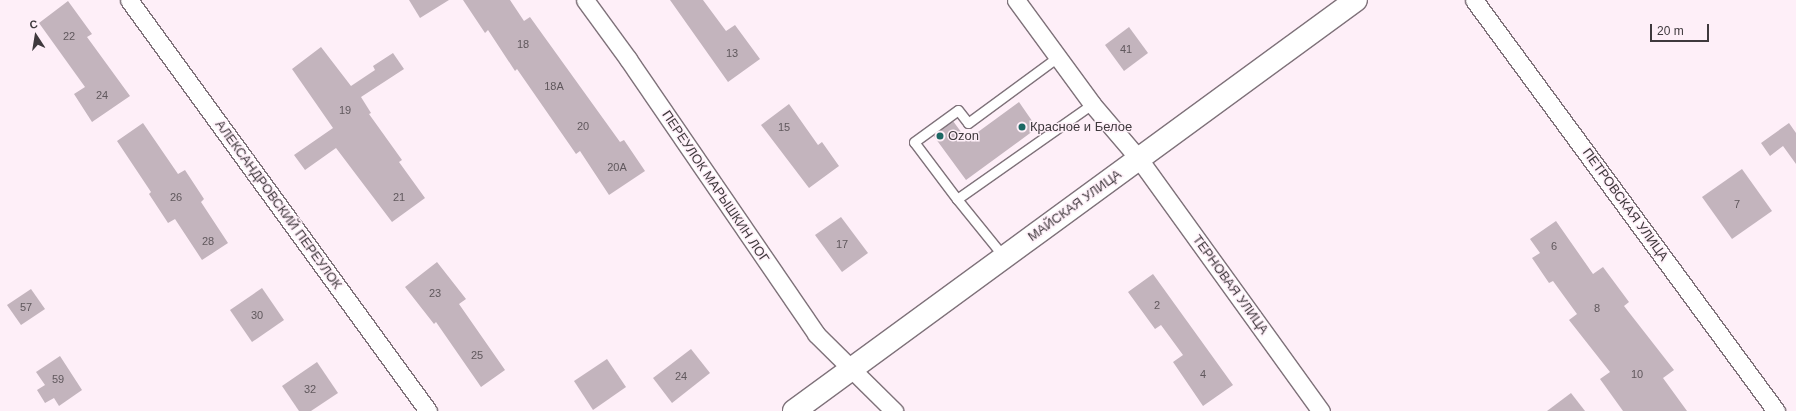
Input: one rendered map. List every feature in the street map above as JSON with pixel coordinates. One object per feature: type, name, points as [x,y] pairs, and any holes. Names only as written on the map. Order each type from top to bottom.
[{"type":"street","name":"АЛЕКСАНДРОВСКИЙ ПЕРЕУЛОК","points":[[129,0],[428,411]]},
{"type":"street","name":"ПЕРЕУЛОК МАРЫШКИН ЛОГ","points":[[585,0],[628,59],[816,334],[894,411]]},
{"type":"street","name":"ТЕРНОВАЯ УЛИЦА","points":[[1016,0],[1092,104],[1139,159],[1321,411]]},
{"type":"street","name":"МАЙСКАЯ УЛИЦА","points":[[794,411],[1356,0]]},
{"type":"street","name":"ПЕТРОВСКАЯ УЛИЦА","points":[[1474,0],[1776,411]]},
{"type":"lane","points":[[1004,257],[957,199],[914,142],[958,110],[968,123],[1058,58]]},
{"type":"lane","points":[[957,199],[1092,104]]},
{"type":"building","points":[[409,0],[449,0],[420,18]]},
{"type":"building","points":[[463,0],[510,0],[524,21],[530,17],[620,142],[624,140],[645,171],[609,195],[580,151],[576,154],[517,69],[515,71],[488,30],[485,33]]},
{"type":"building","points":[[670,0],[703,0],[726,31],[735,25],[760,59],[728,82]]},
{"type":"building","points":[[68,1],[92,34],[87,37],[130,96],[92,122],[74,94],[85,87],[39,23]]},
{"type":"building","points":[[1129,27],[1148,53],[1124,71],[1105,45]]},
{"type":"building","points":[[321,47],[351,86],[375,70],[373,66],[393,53],[404,69],[361,97],[371,113],[369,114],[402,160],[399,162],[425,198],[392,222],[336,148],[305,170],[294,155],[333,128],[292,69]]},
{"type":"building","points":[[1019,102],[1037,128],[966,180],[933,135],[953,121],[967,140]]},
{"type":"building","points":[[789,104],[818,145],[822,142],[839,166],[809,188],[761,125]]},
{"type":"building","points":[[143,123],[178,174],[185,170],[204,199],[201,202],[228,243],[202,260],[175,219],[168,223],[149,194],[151,192],[117,141]]},
{"type":"building","points":[[1789,123],[1796,133],[1796,164],[1783,146],[1770,156],[1761,143]]},
{"type":"building","points":[[1742,169],[1772,211],[1732,239],[1702,197]]},
{"type":"building","points":[[841,217],[868,253],[842,272],[815,235]]},
{"type":"building","points":[[1556,221],[1593,274],[1603,267],[1629,302],[1624,306],[1674,370],[1663,378],[1687,411],[1623,411],[1600,379],[1610,372],[1569,320],[1577,314],[1553,281],[1549,283],[1532,258],[1540,253],[1530,239]]},
{"type":"building","points":[[437,262],[466,299],[459,304],[505,370],[481,387],[436,322],[434,324],[405,287]]},
{"type":"building","points":[[1153,274],[1233,385],[1203,406],[1173,362],[1183,355],[1161,325],[1155,329],[1128,292]]},
{"type":"building","points":[[262,288],[284,320],[252,342],[230,310]]},
{"type":"building","points":[[31,289],[45,309],[21,325],[7,305]]},
{"type":"building","points":[[691,349],[710,373],[672,403],[653,378]]},
{"type":"building","points":[[60,356],[82,390],[59,406],[54,398],[45,403],[37,390],[45,385],[36,372]]},
{"type":"building","points":[[607,359],[626,387],[593,410],[574,381]]},
{"type":"building","points":[[317,362],[338,393],[311,411],[299,411],[282,386]]},
{"type":"building","points":[[1571,393],[1585,411],[1547,411]]},
{"type":"place","name":"Красное и Белое","points":[[1022,127]]},
{"type":"place","name":"Ozon","points":[[940,136]]}]
